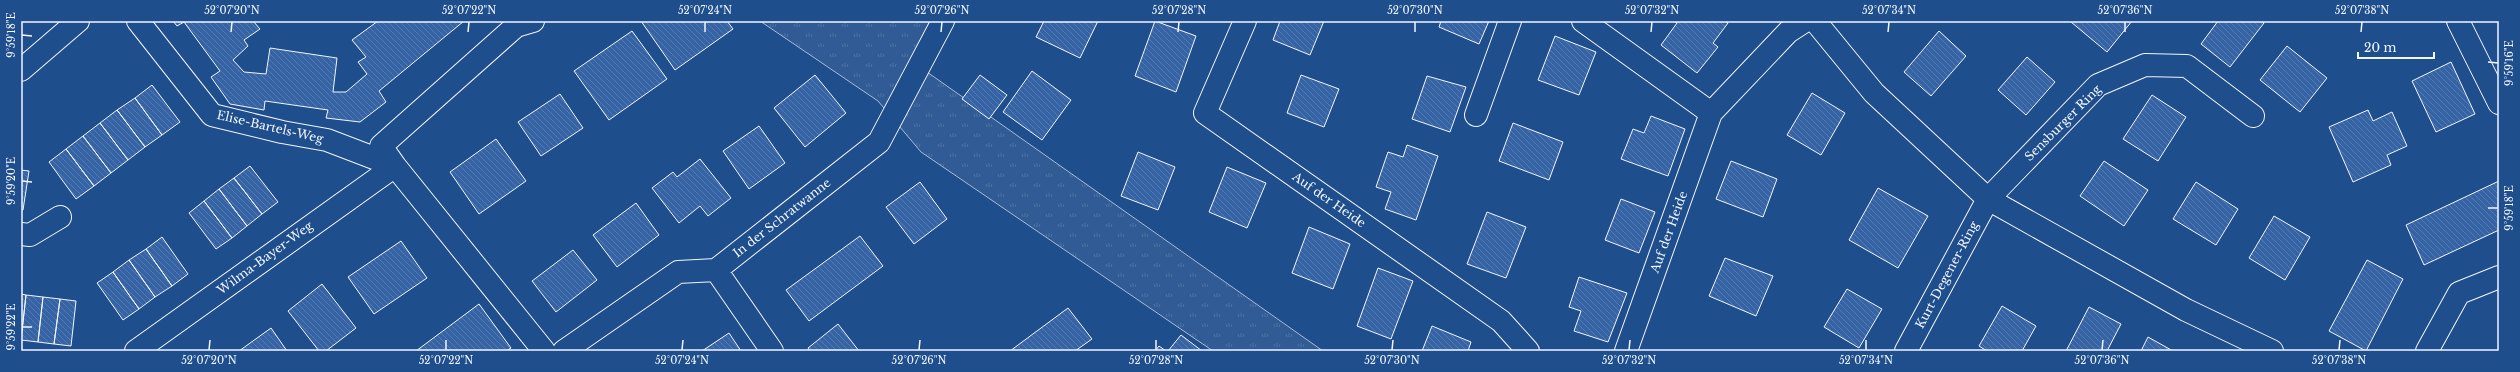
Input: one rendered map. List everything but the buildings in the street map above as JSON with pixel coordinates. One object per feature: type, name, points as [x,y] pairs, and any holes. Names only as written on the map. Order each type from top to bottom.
[{"type":"street","points":[[21,70],[78,21]]},
{"type":"street","name":"Elise-Bartels-Weg","points":[[138,21],[212,115],[282,132],[327,140],[395,166]]},
{"type":"street","name":"In der Schratwanne","points":[[716,270],[879,142],[943,21]]},
{"type":"street","name":"Auf der Heide","points":[[1245,21],[1205,113],[1501,321],[1528,351]]},
{"type":"street","points":[[1476,115],[1510,21]]},
{"type":"street","name":"Auf der Heide","points":[[1626,351],[1711,113],[1788,32],[1805,21]]},
{"type":"street","points":[[1815,21],[1874,93],[1988,198],[2186,310],[2272,351]]},
{"type":"street","points":[[2458,21],[2499,103]]},
{"type":"street","points":[[521,23],[381,146],[395,166],[544,351]]},
{"type":"street","points":[[1592,24],[1711,113]]},
{"type":"street","name":"Sensburger Ring","points":[[1988,198],[2098,85],[2145,65],[2187,66],[2253,116]]},
{"type":"street","name":"Wilma-Bayer-Weg","points":[[136,351],[395,166]]},
{"type":"street","name":"Kurt-Degener-Ring","points":[[1906,351],[1988,198]]},
{"type":"street","points":[[21,234],[30,235],[60,217]]},
{"type":"street","points":[[564,351],[678,272],[716,270],[772,351]]},
{"type":"street","points":[[2427,351],[2459,293],[2499,277]]},
{"type":"green space","points":[[760,21],[930,21],[910,60],[1323,351],[1213,351],[921,152],[878,101]]}]
